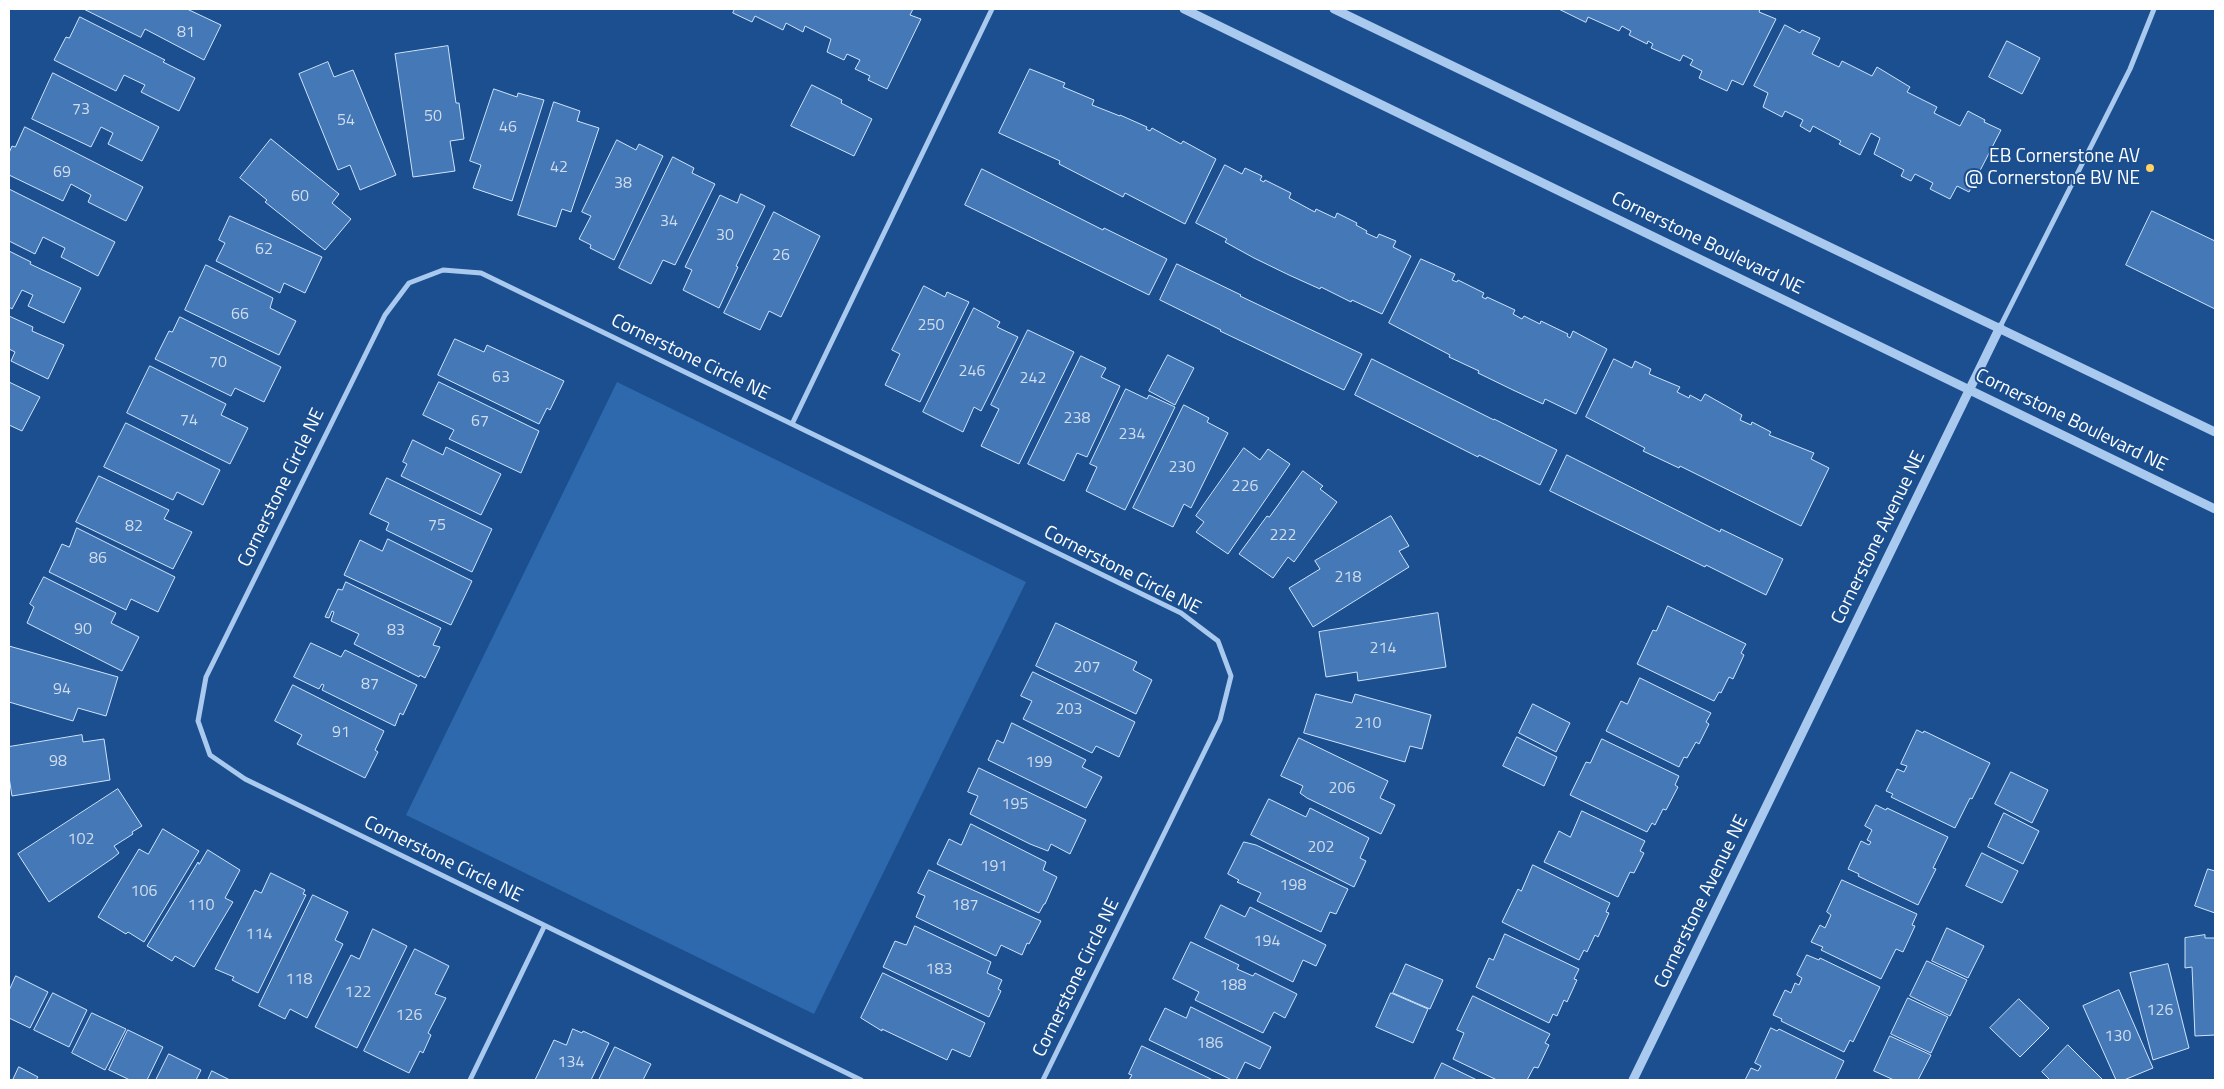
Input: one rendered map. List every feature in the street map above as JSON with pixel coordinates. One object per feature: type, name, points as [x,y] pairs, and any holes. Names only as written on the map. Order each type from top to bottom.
[{"type":"street","points":[[792,424],[992,9]]},
{"type":"street","name":"Cornerstone Boulevard NE","points":[[1184,9],[2215,509]]},
{"type":"street","points":[[1334,9],[2215,432]]},
{"type":"street","name":"Cornerstone Avenue NE","points":[[1633,1080],[2000,328],[2130,69],[2154,9]]},
{"type":"street","name":"Cornerstone Circle NE","points":[[861,1080],[244,780],[210,755],[198,721],[206,677],[385,315],[409,283],[443,270],[481,273],[1180,613],[1218,641],[1231,676],[1220,720],[1043,1080]]},
{"type":"street","points":[[470,1080],[544,927]]},
{"type":"shaded area","points":[[617,382],[1026,582],[814,1014],[406,815]]},
{"type":"building","points":[[84,9],[187,9],[221,25],[204,60],[145,29],[141,37]]},
{"type":"building","points":[[735,9],[913,9],[910,15],[921,19],[887,89],[868,80],[870,76],[855,69],[860,60],[847,54],[844,60],[827,52],[831,39],[805,26],[803,32],[786,23],[783,30],[755,16],[752,22],[733,13]]},
{"type":"building","points":[[1559,9],[1760,9],[1759,12],[1776,19],[1743,85],[1732,80],[1727,91],[1699,78],[1702,71],[1690,65],[1693,60],[1683,55],[1680,61],[1651,48],[1653,44],[1648,41],[1647,44],[1629,35],[1631,31],[1622,26],[1619,31],[1588,17],[1586,22]]},
{"type":"building","points":[[80,17],[165,60],[163,62],[195,78],[179,111],[141,92],[145,85],[124,75],[116,91],[54,60],[66,37],[69,38]]},
{"type":"building","points":[[1785,25],[1800,33],[1802,30],[1820,38],[1812,54],[1839,67],[1842,61],[1872,76],[1877,67],[1910,87],[1907,92],[1937,107],[1934,113],[1960,126],[1968,111],[1985,120],[1984,122],[2001,130],[1969,192],[1957,186],[1950,199],[1930,189],[1933,183],[1915,174],[1911,181],[1901,176],[1904,170],[1874,154],[1880,138],[1871,133],[1860,155],[1839,144],[1841,141],[1813,126],[1810,132],[1800,126],[1803,120],[1785,111],[1782,117],[1763,107],[1768,93],[1754,86]]},
{"type":"building","points":[[2007,41],[2040,58],[2022,94],[1989,77]]},
{"type":"building","points":[[448,46],[456,103],[459,103],[464,139],[450,141],[455,171],[413,177],[395,54]]},
{"type":"building","points":[[328,62],[334,77],[353,70],[396,175],[360,190],[350,165],[338,170],[299,74]]},
{"type":"building","points":[[1030,69],[1065,83],[1063,87],[1094,100],[1092,105],[1147,127],[1146,129],[1150,131],[1152,128],[1181,144],[1183,141],[1216,159],[1185,224],[1125,193],[1123,197],[1059,164],[1060,161],[999,133]]},
{"type":"building","points":[[53,73],[159,127],[142,161],[108,144],[113,133],[101,127],[91,147],[32,119]]},
{"type":"building","points":[[812,85],[842,100],[841,103],[872,119],[854,156],[791,126]]},
{"type":"building","points":[[494,89],[517,97],[518,93],[544,100],[512,201],[473,188],[481,165],[470,161]]},
{"type":"building","points":[[554,102],[580,111],[577,121],[599,128],[571,212],[562,209],[556,227],[518,215]]},
{"type":"building","points":[[25,127],[143,187],[126,221],[88,202],[91,195],[71,184],[63,201],[9,175],[9,153],[12,146],[15,147]]},
{"type":"building","points":[[271,139],[339,194],[332,203],[351,219],[325,250],[265,202],[267,200],[240,178]]},
{"type":"building","points":[[617,140],[636,150],[639,144],[663,156],[614,260],[590,248],[591,245],[579,239],[591,216],[582,212]]},
{"type":"building","points":[[673,157],[694,168],[692,173],[715,184],[675,265],[663,260],[651,284],[619,268]]},
{"type":"building","points":[[1225,165],[1242,174],[1245,168],[1262,176],[1260,180],[1264,182],[1265,180],[1291,193],[1289,198],[1315,212],[1316,209],[1335,218],[1337,213],[1357,223],[1356,225],[1367,231],[1366,233],[1377,238],[1379,234],[1396,241],[1393,247],[1411,256],[1382,314],[1352,300],[1351,302],[1321,287],[1320,289],[1254,258],[1225,242],[1227,239],[1196,223]]},
{"type":"building","points":[[982,169],[1103,230],[1104,228],[1167,259],[1149,295],[965,205]]},
{"type":"building","points":[[9,189],[115,242],[98,276],[61,257],[65,248],[43,237],[35,254],[9,241]]},
{"type":"building","points":[[741,194],[765,206],[736,266],[738,267],[719,308],[683,290],[692,270],[685,267],[720,195],[737,203]]},
{"type":"building","points":[[2152,211],[2215,241],[2215,309],[2126,265]]},
{"type":"building","points":[[774,212],[820,236],[781,317],[769,311],[760,330],[724,313]]},
{"type":"building","points":[[230,216],[322,257],[305,293],[284,283],[280,293],[216,261],[225,243],[219,240]]},
{"type":"building","points":[[9,251],[31,262],[30,264],[81,288],[64,323],[28,306],[33,295],[22,290],[12,309],[9,307]]},
{"type":"building","points":[[1421,259],[1455,274],[1452,280],[1457,282],[1458,280],[1484,293],[1482,297],[1486,299],[1487,297],[1515,310],[1513,314],[1522,319],[1524,316],[1540,324],[1541,321],[1568,334],[1567,336],[1570,338],[1573,331],[1607,349],[1576,414],[1545,399],[1543,404],[1478,373],[1479,371],[1449,357],[1450,355],[1389,323]]},
{"type":"building","points":[[1177,264],[1362,354],[1344,390],[1160,300]]},
{"type":"building","points":[[206,265],[273,298],[270,308],[296,321],[279,355],[185,310]]},
{"type":"building","points":[[924,286],[945,297],[947,292],[969,302],[920,402],[885,385],[900,354],[892,350]]},
{"type":"building","points":[[974,308],[1000,322],[997,327],[1018,337],[981,411],[974,407],[963,432],[923,412]]},
{"type":"building","points":[[9,316],[33,327],[32,331],[64,345],[48,379],[11,361],[15,352],[9,349]]},
{"type":"building","points":[[180,317],[281,367],[264,402],[235,388],[231,396],[155,359],[169,331],[172,332]]},
{"type":"building","points":[[1028,330],[1074,352],[1019,464],[981,446],[999,409],[991,405]]},
{"type":"building","points":[[455,339],[484,352],[487,345],[564,381],[550,410],[547,408],[539,424],[438,375]]},
{"type":"building","points":[[1168,355],[1194,368],[1175,405],[1149,391]]},
{"type":"building","points":[[1081,356],[1106,368],[1101,377],[1120,386],[1087,457],[1077,453],[1064,481],[1028,464]]},
{"type":"building","points":[[1372,359],[1557,450],[1540,485],[1479,455],[1478,457],[1355,395]]},
{"type":"building","points":[[1614,359],[1632,368],[1635,361],[1651,369],[1649,374],[1680,387],[1677,392],[1689,398],[1690,395],[1701,401],[1705,394],[1742,415],[1740,420],[1751,425],[1752,422],[1771,432],[1769,435],[1814,453],[1811,459],[1829,468],[1801,526],[1680,466],[1679,468],[1643,451],[1645,448],[1586,417]]},
{"type":"building","points":[[150,366],[226,404],[221,415],[248,428],[230,464],[127,413]]},
{"type":"building","points":[[9,382],[40,397],[22,431],[9,425]]},
{"type":"building","points":[[439,382],[539,431],[521,473],[449,439],[454,430],[423,415]]},
{"type":"building","points":[[1126,389],[1147,399],[1149,395],[1175,407],[1125,510],[1086,491],[1097,467],[1090,464]]},
{"type":"building","points":[[1184,405],[1209,418],[1207,422],[1228,433],[1191,508],[1184,504],[1173,527],[1133,508]]},
{"type":"building","points":[[126,423],[220,470],[203,505],[177,492],[173,500],[104,467]]},
{"type":"building","points":[[413,440],[443,455],[446,447],[501,474],[481,515],[401,476],[407,464],[403,462]]},
{"type":"building","points":[[1244,448],[1260,460],[1268,449],[1290,464],[1228,554],[1196,532],[1204,522],[1196,516]]},
{"type":"building","points":[[1567,455],[1720,532],[1721,529],[1783,559],[1766,595],[1550,491]]},
{"type":"building","points":[[1303,471],[1323,486],[1320,489],[1337,502],[1294,562],[1288,557],[1273,578],[1239,554]]},
{"type":"building","points":[[99,476],[169,510],[164,519],[192,532],[173,569],[76,522]]},
{"type":"building","points":[[387,478],[492,529],[472,572],[386,530],[389,523],[370,514]]},
{"type":"building","points":[[1391,516],[1409,546],[1399,551],[1409,567],[1313,627],[1289,588],[1320,569],[1315,561]]},
{"type":"building","points":[[77,528],[175,577],[158,612],[131,599],[126,610],[49,572],[62,544],[69,547]]},
{"type":"building","points":[[388,539],[472,581],[451,625],[344,575],[360,540],[382,551]]},
{"type":"building","points":[[44,577],[116,613],[111,623],[139,637],[122,671],[27,623],[34,607],[30,604]]},
{"type":"building","points":[[346,582],[441,628],[433,645],[440,647],[425,678],[420,675],[419,677],[354,644],[359,634],[331,621],[334,612],[332,611],[329,618],[325,617],[338,589],[342,590]]},
{"type":"building","points":[[1668,606],[1746,644],[1741,653],[1744,655],[1733,679],[1729,677],[1721,693],[1719,692],[1714,701],[1637,664],[1653,630],[1656,631]]},
{"type":"building","points":[[1438,613],[1446,667],[1358,681],[1357,672],[1326,677],[1319,632]]},
{"type":"building","points":[[1056,623],[1137,662],[1133,670],[1152,680],[1136,714],[1036,666]]},
{"type":"building","points":[[311,643],[341,657],[345,650],[417,685],[403,715],[400,713],[395,726],[322,690],[324,685],[322,684],[319,689],[294,677]]},
{"type":"building","points":[[9,646],[118,677],[106,716],[78,708],[73,721],[9,702]]},
{"type":"building","points":[[1033,672],[1135,722],[1119,757],[1096,746],[1092,753],[1023,719],[1032,701],[1021,696]]},
{"type":"building","points":[[1640,678],[1711,713],[1706,722],[1709,724],[1699,744],[1696,742],[1687,758],[1684,757],[1679,767],[1606,731],[1621,701],[1627,704]]},
{"type":"building","points":[[293,685],[384,731],[375,750],[378,752],[365,778],[297,744],[302,735],[275,721]]},
{"type":"building","points":[[1316,694],[1352,703],[1355,694],[1431,715],[1422,749],[1410,746],[1405,762],[1304,733]]},
{"type":"building","points":[[1533,704],[1570,723],[1556,752],[1519,733]]},
{"type":"building","points":[[1012,723],[1086,760],[1082,767],[1102,777],[1086,808],[988,760],[997,740],[1003,743]]},
{"type":"building","points":[[1917,730],[1923,733],[1924,731],[1990,763],[1955,828],[1891,797],[1893,794],[1886,791],[1897,769],[1904,772],[1907,766],[1901,764]]},
{"type":"building","points":[[82,735],[83,742],[104,739],[110,780],[12,796],[9,777],[9,747]]},
{"type":"building","points":[[1517,737],[1557,757],[1544,786],[1503,766]]},
{"type":"building","points":[[1299,738],[1388,781],[1380,798],[1395,805],[1381,834],[1307,798],[1300,793],[1303,786],[1281,776]]},
{"type":"building","points":[[1602,739],[1679,776],[1675,785],[1678,787],[1666,810],[1663,809],[1655,825],[1652,823],[1647,832],[1570,795],[1586,762],[1590,763]]},
{"type":"building","points":[[979,768],[1086,820],[1070,854],[1051,844],[1048,851],[1030,844],[970,814],[978,796],[968,792]]},
{"type":"building","points":[[2011,772],[2048,790],[2032,823],[1995,804]]},
{"type":"building","points":[[118,789],[142,826],[114,846],[119,853],[113,858],[49,902],[18,854]]},
{"type":"building","points":[[1269,799],[1306,817],[1310,808],[1369,838],[1360,858],[1366,861],[1354,887],[1251,835]]},
{"type":"building","points":[[1876,805],[1886,810],[1887,808],[1948,837],[1933,868],[1936,869],[1918,905],[1858,876],[1859,874],[1848,869],[1861,841],[1869,845],[1871,842],[1867,840],[1872,830],[1865,826]]},
{"type":"building","points":[[1582,811],[1645,841],[1640,851],[1644,853],[1634,873],[1630,872],[1618,897],[1544,862],[1559,831],[1570,837]]},
{"type":"building","points":[[2004,813],[2039,831],[2023,864],[1988,847]]},
{"type":"building","points":[[971,824],[1046,862],[1043,870],[1057,877],[1039,913],[937,864],[949,839],[961,845]]},
{"type":"building","points":[[163,829],[199,851],[144,942],[128,932],[126,934],[98,917],[139,849],[148,854]]},
{"type":"building","points":[[1244,842],[1256,845],[1348,889],[1336,914],[1330,912],[1321,932],[1257,901],[1261,893],[1237,882],[1239,880],[1228,874]]},
{"type":"building","points":[[208,850],[240,870],[225,898],[233,902],[194,967],[175,956],[172,961],[147,946],[198,862],[199,864]]},
{"type":"building","points":[[1982,853],[2018,871],[2002,903],[1966,886]]},
{"type":"building","points":[[1533,865],[1610,903],[1606,912],[1609,913],[1598,937],[1595,935],[1587,952],[1584,950],[1579,960],[1502,922],[1518,889],[1521,891]]},
{"type":"building","points":[[2208,869],[2215,871],[2215,913],[2195,906]]},
{"type":"building","points":[[929,870],[1041,921],[1022,955],[1001,945],[996,956],[916,917],[925,896],[918,893]]},
{"type":"building","points":[[271,873],[305,890],[303,894],[306,895],[258,993],[232,980],[234,977],[215,969],[255,890],[261,893]]},
{"type":"building","points":[[1842,880],[1917,914],[1912,925],[1915,926],[1903,952],[1896,949],[1881,979],[1821,950],[1823,947],[1811,942],[1820,925],[1825,928],[1831,915],[1827,912]]},
{"type":"building","points":[[313,895],[348,912],[335,940],[343,944],[307,1018],[290,1009],[285,1019],[259,1006]]},
{"type":"building","points":[[1221,905],[1245,917],[1250,907],[1326,945],[1316,966],[1303,960],[1293,982],[1205,938]]},
{"type":"building","points":[[915,926],[991,962],[987,973],[1002,980],[998,989],[1001,991],[989,1017],[883,967],[895,941],[906,945]]},
{"type":"building","points":[[1947,928],[1984,946],[1968,978],[1932,961]]},
{"type":"building","points":[[373,929],[407,946],[357,1048],[315,1027],[351,955],[359,959]]},
{"type":"building","points":[[1505,934],[1579,969],[1574,979],[1577,980],[1567,1002],[1564,1000],[1557,1016],[1553,1014],[1549,1023],[1476,987],[1489,958],[1493,960]]},
{"type":"building","points":[[2205,935],[2205,938],[2215,938],[2215,1035],[2195,1036],[2192,967],[2185,968],[2185,938]]},
{"type":"building","points":[[1191,942],[1239,965],[1237,969],[1253,976],[1255,973],[1297,994],[1285,1018],[1274,1012],[1263,1033],[1195,1000],[1199,992],[1173,979]]},
{"type":"building","points":[[415,949],[449,966],[435,994],[446,998],[428,1033],[431,1035],[423,1053],[420,1051],[409,1073],[364,1051]]},
{"type":"building","points":[[1807,955],[1819,960],[1820,958],[1880,987],[1853,1042],[1850,1040],[1844,1052],[1781,1021],[1782,1019],[1773,1015],[1785,990],[1791,993],[1795,983],[1799,985],[1802,978],[1797,975]]},
{"type":"building","points":[[1927,961],[1967,980],[1950,1016],[1910,996]]},
{"type":"building","points":[[1406,964],[1443,980],[1430,1009],[1393,993]]},
{"type":"building","points":[[2168,964],[2189,1048],[2153,1060],[2130,973]]},
{"type":"building","points":[[883,973],[985,1023],[970,1057],[952,1049],[947,1060],[882,1029],[882,1031],[861,1018]]},
{"type":"building","points":[[16,976],[48,992],[30,1028],[9,1018],[9,991]]},
{"type":"building","points":[[2119,990],[2153,1068],[2124,1080],[2116,1080],[2083,1006]]},
{"type":"building","points":[[53,993],[87,1010],[69,1047],[34,1030]]},
{"type":"building","points":[[1391,993],[1428,1009],[1413,1043],[1376,1027]]},
{"type":"building","points":[[1473,996],[1550,1034],[1545,1043],[1549,1045],[1538,1068],[1534,1067],[1527,1080],[1497,1080],[1453,1059],[1464,1033],[1457,1030]]},
{"type":"building","points":[[1908,998],[1948,1017],[1931,1053],[1891,1034]]},
{"type":"building","points":[[2019,999],[2049,1028],[2020,1057],[1990,1028]]},
{"type":"building","points":[[1191,1007],[1271,1047],[1260,1069],[1245,1062],[1236,1080],[1232,1080],[1149,1040],[1165,1008],[1186,1018]]},
{"type":"building","points":[[92,1013],[126,1029],[105,1070],[72,1053]]},
{"type":"building","points":[[1771,1028],[1777,1031],[1779,1029],[1844,1061],[1835,1080],[1745,1080],[1751,1068],[1758,1071],[1761,1066],[1755,1063]]},
{"type":"building","points":[[573,1029],[582,1033],[583,1031],[609,1043],[591,1080],[535,1080],[554,1040],[566,1045]]},
{"type":"building","points":[[128,1030],[163,1047],[147,1080],[130,1080],[109,1070]]},
{"type":"building","points":[[1890,1036],[1931,1055],[1918,1080],[1894,1080],[1874,1071]]},
{"type":"building","points":[[2068,1045],[2103,1080],[2050,1080],[2042,1072]]},
{"type":"building","points":[[1142,1046],[1213,1080],[1129,1080],[1132,1075],[1129,1074]]},
{"type":"building","points":[[615,1047],[651,1064],[643,1080],[599,1080]]},
{"type":"building","points":[[169,1054],[201,1070],[196,1080],[156,1080]]},
{"type":"building","points":[[1442,1063],[1477,1080],[1434,1080]]},
{"type":"building","points":[[19,1067],[38,1077],[36,1080],[13,1080]]},
{"type":"building","points":[[212,1071],[230,1080],[208,1080]]},
{"type":"place","name":"EB Cornerstone AV @ Cornerstone BV NE","points":[[2150,168]]}]
